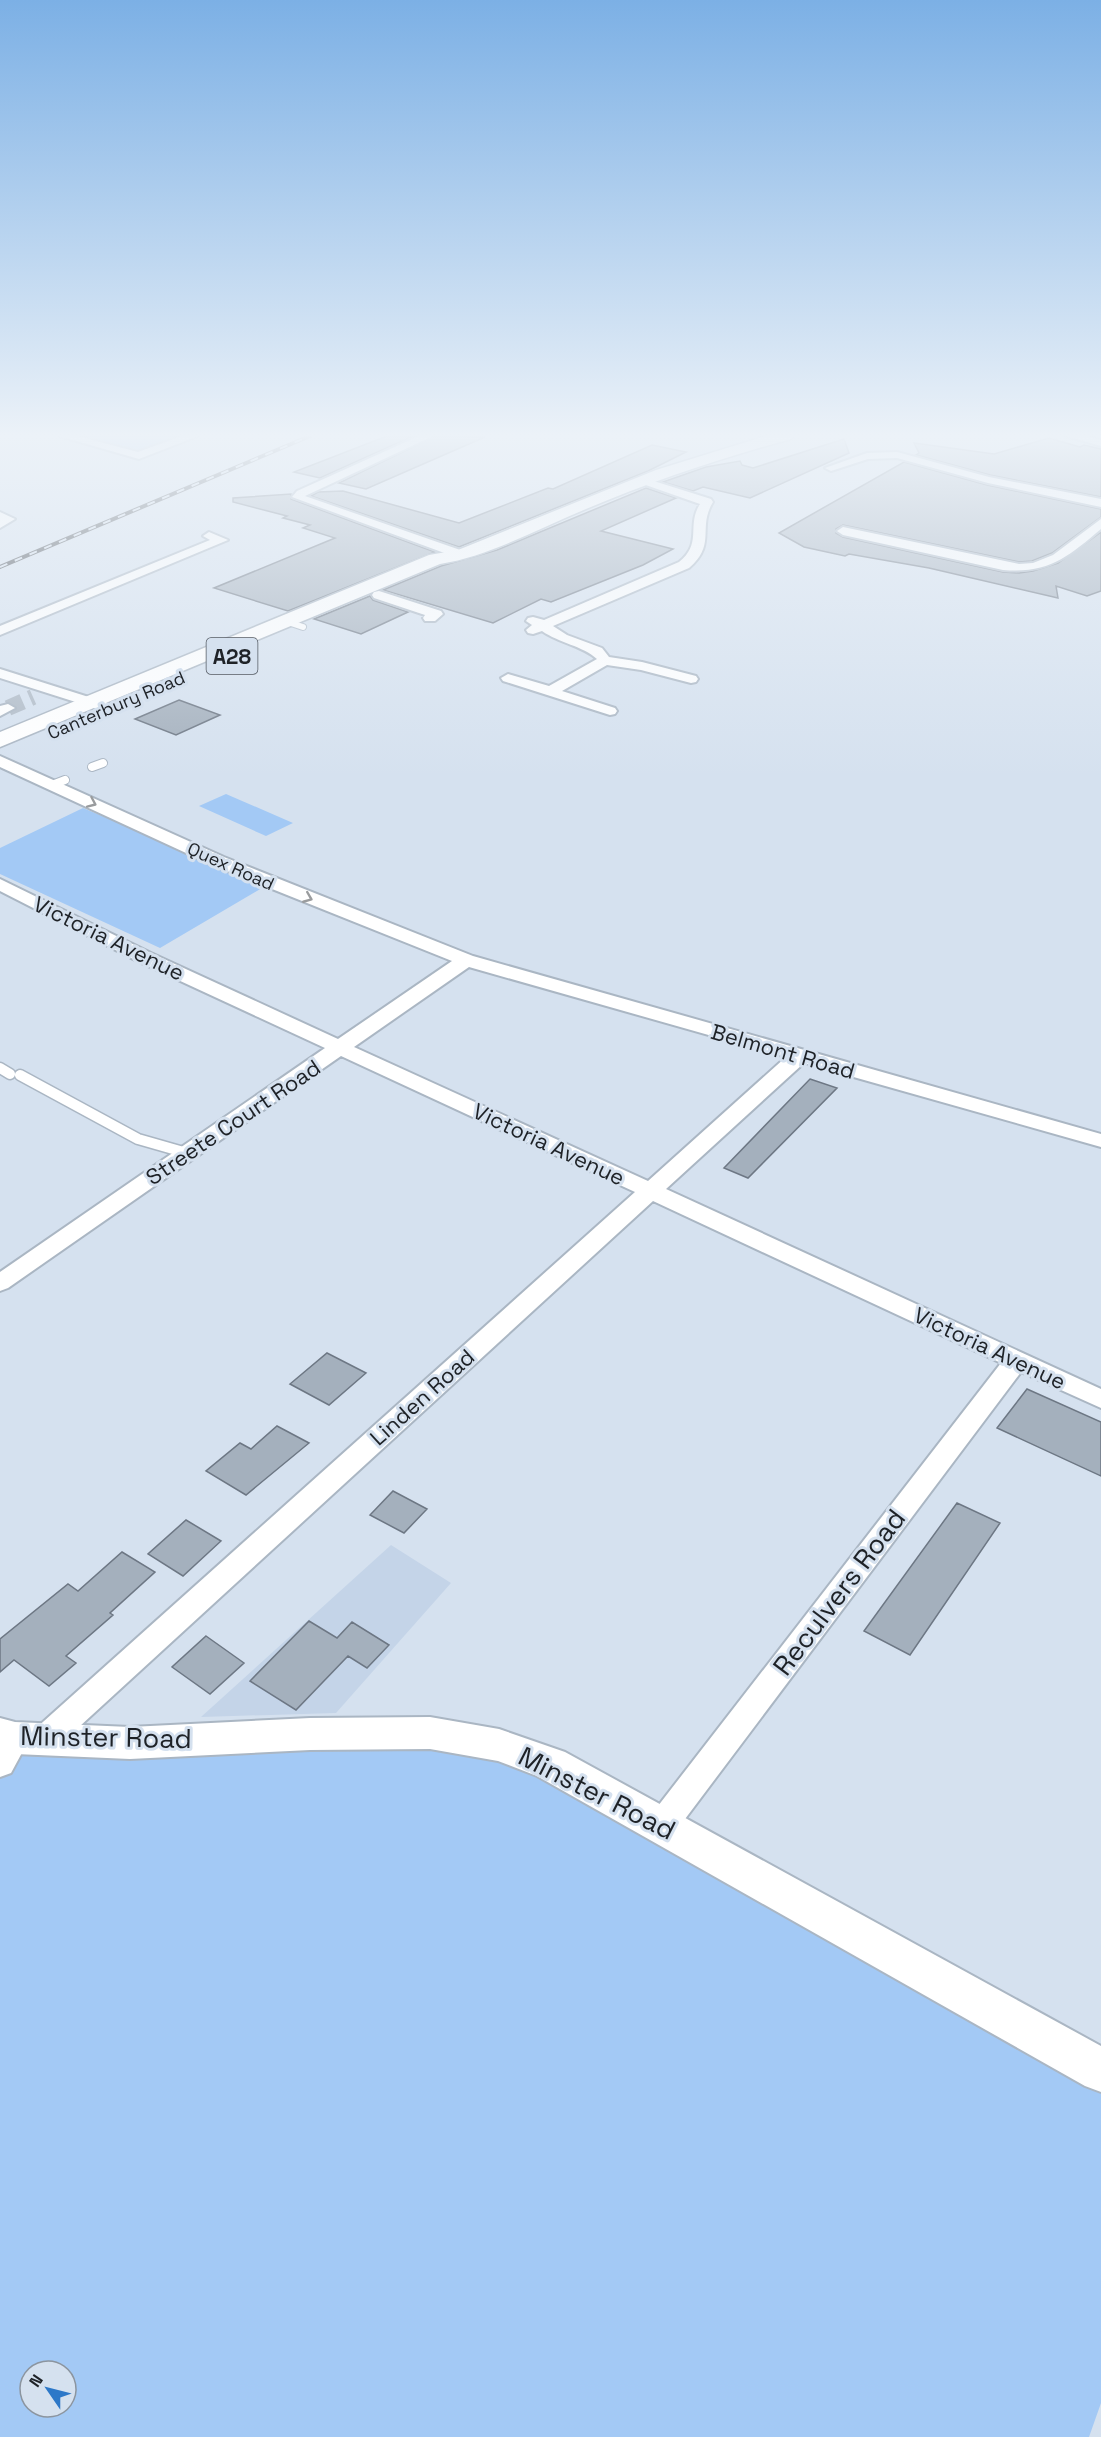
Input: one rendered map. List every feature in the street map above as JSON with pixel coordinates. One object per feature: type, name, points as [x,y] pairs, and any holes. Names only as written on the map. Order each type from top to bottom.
[{"type":"highway","name":"Canterbury Road","points":[[0,753],[100,705],[294,624],[436,559],[462,555],[475,550]]},
{"type":"highway","name":"Canterbury Road","points":[[294,624],[379,595],[452,564],[462,555]]},
{"type":"highway","name":"Canterbury Road","points":[[0,740],[100,705]]},
{"type":"street","points":[[0,631],[150,575],[202,550]]},
{"type":"street","points":[[447,550],[462,555]]},
{"type":"street","points":[[604,660],[600,653],[536,625],[684,566],[695,558],[700,550]]},
{"type":"street","points":[[926,550],[1003,566],[1029,569],[1055,560],[1068,550]]},
{"type":"street","points":[[129,569],[150,575]]},
{"type":"street","points":[[379,595],[436,614],[430,618]]},
{"type":"street","points":[[604,660],[642,666],[691,679]]},
{"type":"street","points":[[549,692],[599,665],[604,660]]},
{"type":"street","points":[[0,673],[100,705]]},
{"type":"street","points":[[508,678],[610,711]]},
{"type":"street","points":[[33,697],[53,689]]},
{"type":"street","name":"Quex Road","points":[[0,761],[59,782],[239,870],[466,960]]},
{"type":"street","name":"Victoria Avenue","points":[[0,884],[144,957],[1101,1399]]},
{"type":"street","name":"Streete Court Road","points":[[0,1283],[466,960]]},
{"type":"street","name":"Belmont Road","points":[[466,960],[1101,1141]]},
{"type":"street","name":"Linden Road","points":[[15,1744],[650,1190],[799,1056]]},
{"type":"street","name":"Reculvers Road","points":[[662,1825],[1017,1360]]},
{"type":"street","name":"Minster Road","points":[[15,1744],[130,1743],[310,1734],[418,1733],[462,1737],[499,1745],[552,1764],[1101,2070]]},
{"type":"lane","points":[[92,767],[103,763]]},
{"type":"lane","points":[[0,1068],[138,1139],[187,1153]]},
{"type":"shaded area","points":[[226,794],[293,823],[266,836],[199,806]]},
{"type":"shaded area","points":[[83,808],[267,885],[160,948],[0,874],[0,848]]},
{"type":"shaded area","points":[[391,1545],[451,1583],[336,1713],[201,1717]]},
{"type":"shaded area","points":[[15,1738],[499,1745],[1101,2070],[1101,2403],[1089,2437],[0,2437],[0,1764]]},
{"type":"building","points":[[307,550],[429,550],[435,552],[288,611],[214,588]]},
{"type":"building","points":[[497,550],[672,550],[643,565],[551,602],[541,599],[493,623],[383,590],[441,566]]},
{"type":"building","points":[[816,550],[901,550],[1003,572],[1019,573],[1058,563],[1076,550],[1101,550],[1101,591],[1087,596],[1056,586],[1058,598],[929,568],[849,554],[845,556]]},
{"type":"building","points":[[961,550],[1056,550],[1032,561],[1019,562]]},
{"type":"building","points":[[370,596],[373,600],[408,612],[361,634],[314,619]]},
{"type":"building","points":[[179,700],[220,715],[176,735],[135,719]]},
{"type":"building","points":[[810,1079],[837,1088],[748,1178],[724,1168]]},
{"type":"building","points":[[327,1353],[366,1373],[329,1405],[290,1384]]},
{"type":"building","points":[[1027,1389],[1101,1422],[1101,1476],[997,1428]]},
{"type":"building","points":[[277,1426],[309,1443],[246,1495],[206,1471],[240,1443],[251,1449]]},
{"type":"building","points":[[393,1491],[427,1509],[404,1533],[370,1515]]},
{"type":"building","points":[[957,1503],[1000,1523],[910,1655],[864,1631]]},
{"type":"building","points":[[186,1520],[221,1541],[183,1576],[148,1554]]},
{"type":"building","points":[[122,1552],[155,1572],[110,1613],[113,1615],[66,1656],[76,1663],[49,1686],[14,1660],[0,1672],[0,1639],[68,1584],[78,1591]]},
{"type":"building","points":[[309,1621],[337,1638],[352,1622],[389,1645],[367,1668],[348,1656],[296,1710],[250,1681]]},
{"type":"building","points":[[206,1636],[244,1663],[210,1694],[172,1667]]},
{"type":"tunnel","points":[[8,708],[33,697]]},
{"type":"railway","points":[[0,567],[41,550]]}]
